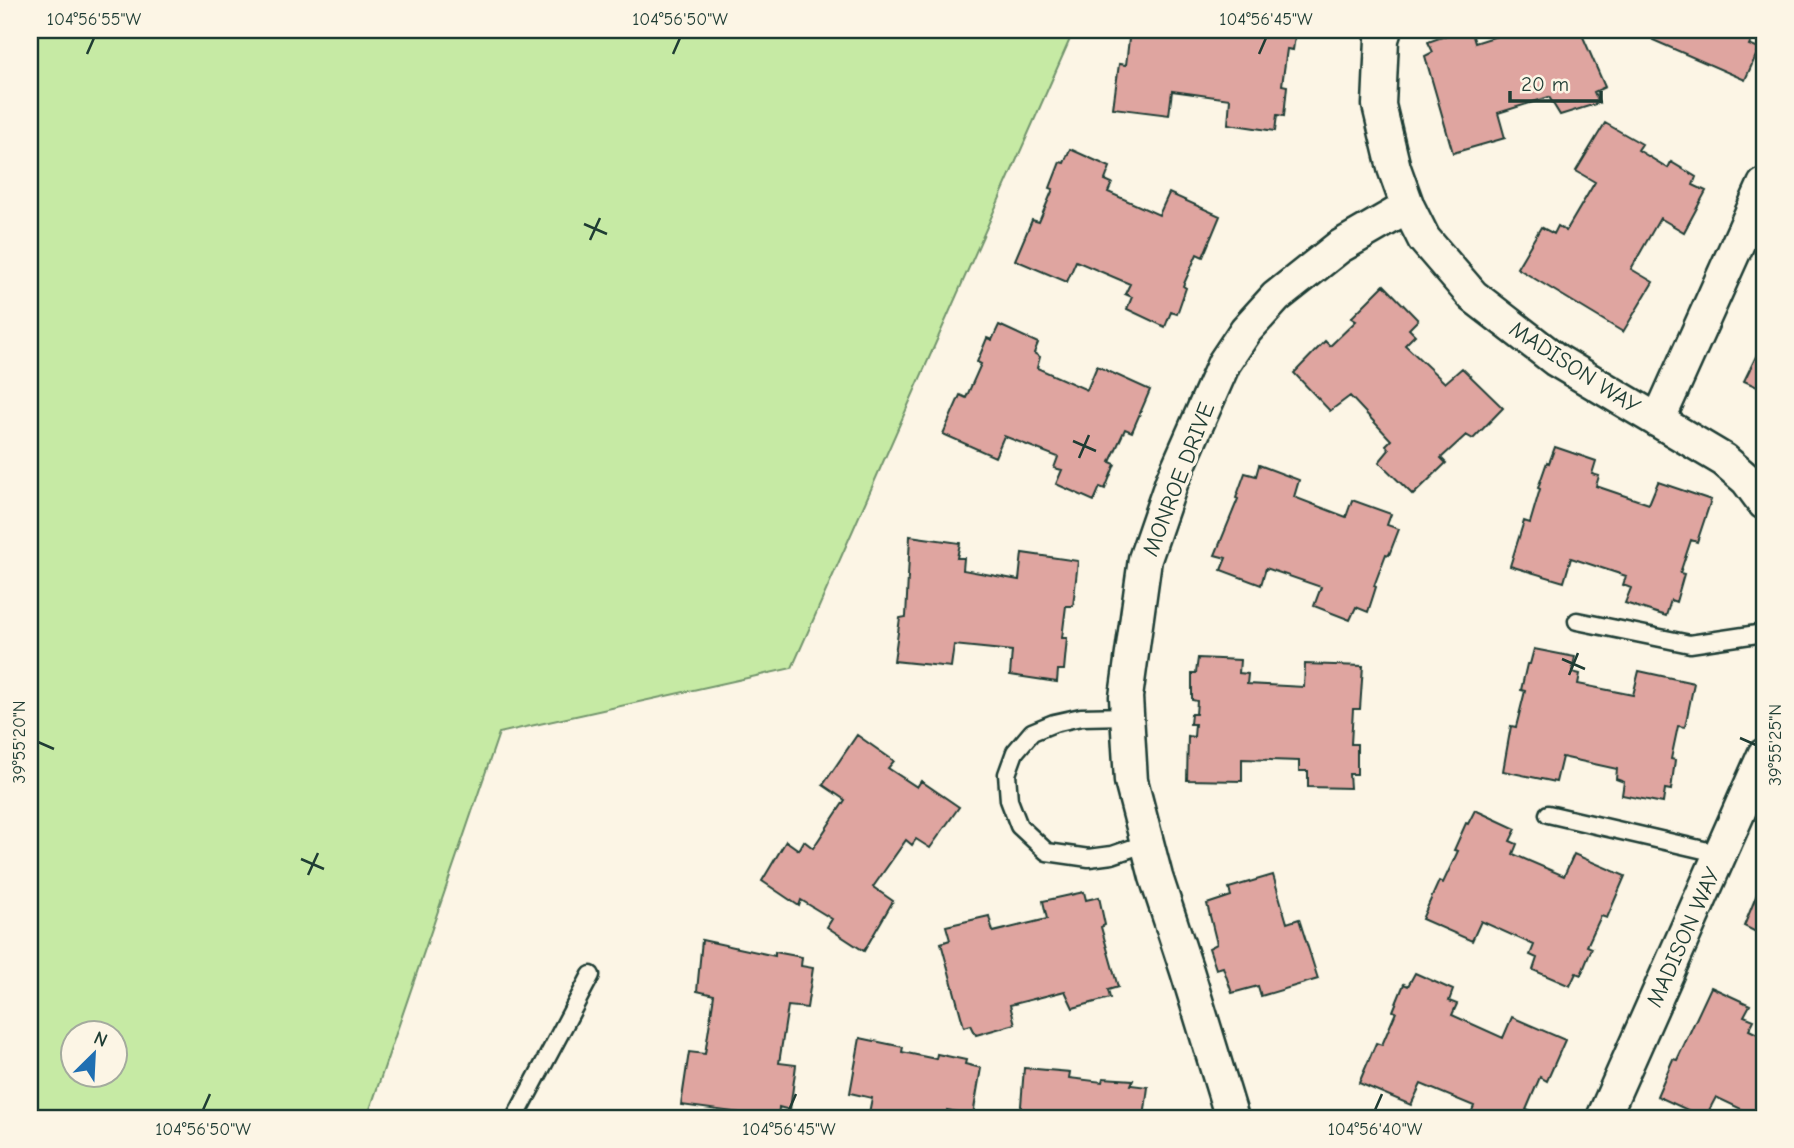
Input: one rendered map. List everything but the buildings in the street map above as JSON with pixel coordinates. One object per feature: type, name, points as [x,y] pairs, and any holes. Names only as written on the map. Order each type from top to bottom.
[{"type":"street","name":"MADISON WAY","points":[[1385,30],[1382,39],[1378,105],[1394,168],[1408,208],[1424,239],[1473,296],[1556,360],[1724,460],[1761,492]]},
{"type":"street","points":[[1658,421],[1764,185]]},
{"type":"street","name":"MONROE DRIVE","points":[[1232,1118],[1156,877],[1131,781],[1126,697],[1145,559],[1172,481],[1224,363],[1246,330],[1276,297],[1339,247],[1408,208]]},
{"type":"street","name":"MADISON WAY","points":[[1603,1118],[1764,755]]},
{"type":"lane","points":[[1577,621],[1690,644],[1764,633]]},
{"type":"lane","points":[[1127,716],[1081,717],[1032,732],[1015,752],[1007,774],[1009,800],[1019,826],[1047,852],[1089,858],[1112,855],[1147,843]]},
{"type":"lane","points":[[1548,814],[1721,854]]},
{"type":"lane","points":[[516,1118],[592,975]]},
{"type":"green space","points":[[30,30],[1074,30],[792,668],[499,733],[367,1118],[30,1118]]}]
